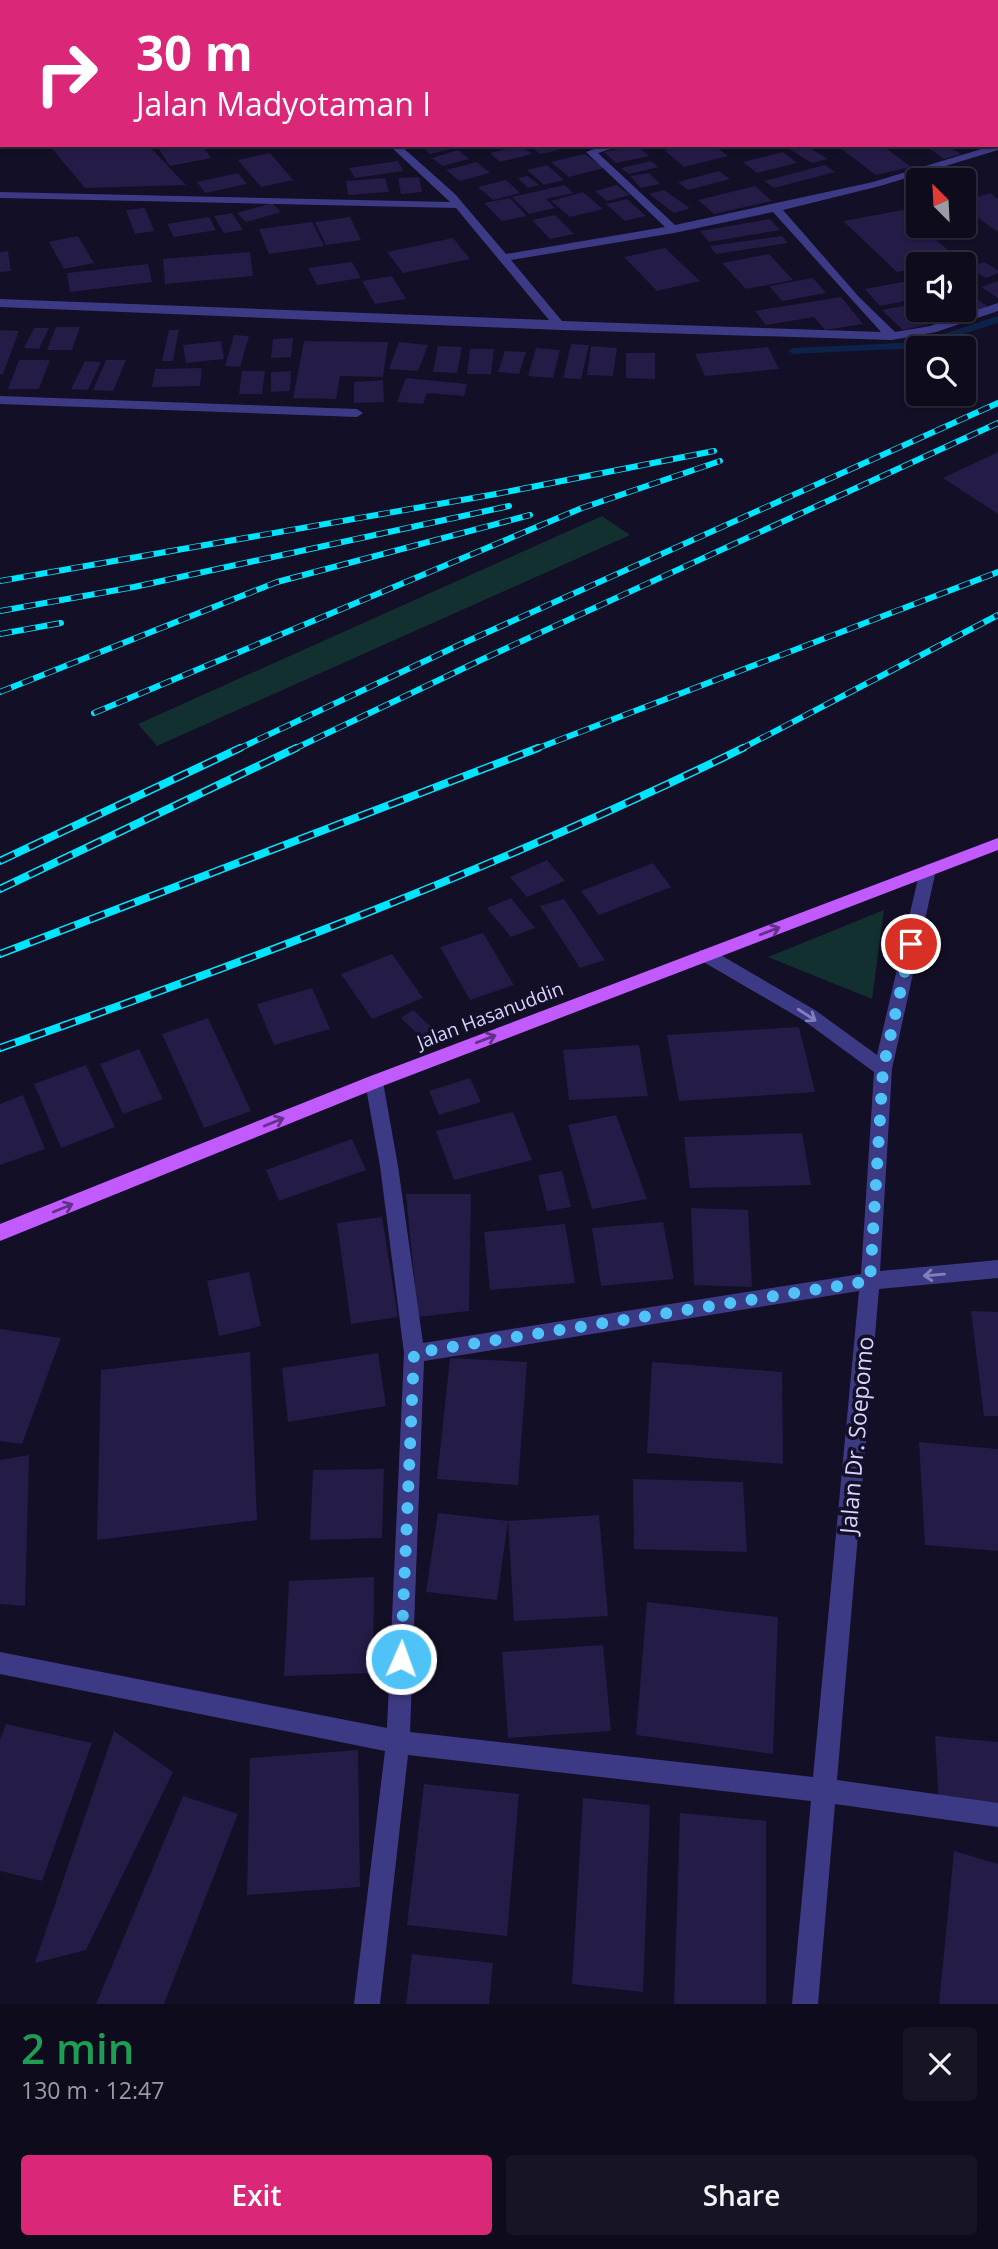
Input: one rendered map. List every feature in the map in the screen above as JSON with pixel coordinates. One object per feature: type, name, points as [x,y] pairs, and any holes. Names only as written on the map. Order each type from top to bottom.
[{"type":"main road","name":"Jalan Hasanuddin","points":[[0,1233],[374,1082],[998,844]]},
{"type":"street","points":[[396,147],[405,158],[446,189],[559,326]]},
{"type":"street","points":[[611,147],[592,152],[674,230]]},
{"type":"street","points":[[503,258],[674,230],[775,208],[911,177],[998,147]]},
{"type":"street","points":[[0,195],[460,205]]},
{"type":"street","points":[[775,208],[855,299],[892,336]]},
{"type":"street","points":[[0,303],[323,313],[559,326],[892,336],[932,330],[998,307]]},
{"type":"street","points":[[0,400],[357,413]]},
{"type":"street","name":"Jalan Dr. Soepomo","points":[[805,2004],[870,1281],[883,1069],[928,870]]},
{"type":"street","points":[[706,955],[809,1015],[883,1069]]},
{"type":"street","points":[[367,2004],[398,1742],[414,1353],[389,1166],[374,1082]]},
{"type":"street","points":[[414,1353],[870,1281],[998,1269]]},
{"type":"street","points":[[0,1664],[398,1742],[824,1790],[998,1815]]},
{"type":"green space","points":[[602,516],[630,535],[157,746],[138,724]]},
{"type":"green space","points":[[884,910],[872,999],[768,957]]},
{"type":"building","points":[[51,147],[150,147],[186,185],[85,188]]},
{"type":"building","points":[[157,147],[203,147],[211,158],[170,166]]},
{"type":"building","points":[[449,147],[451,149],[430,154],[425,149]]},
{"type":"building","points":[[523,147],[532,154],[500,162],[490,153]]},
{"type":"building","points":[[531,147],[555,147],[559,150],[540,154]]},
{"type":"building","points":[[639,147],[649,156],[616,163],[604,152]]},
{"type":"building","points":[[677,147],[717,147],[728,156],[684,167],[664,150]]},
{"type":"building","points":[[786,147],[808,147],[828,159],[812,163]]},
{"type":"building","points":[[839,147],[885,147],[911,167],[876,175]]},
{"type":"building","points":[[950,147],[961,154],[944,159],[930,149]]},
{"type":"building","points":[[458,150],[469,159],[443,166],[432,158]]},
{"type":"building","points":[[783,152],[797,163],[757,173],[743,162]]},
{"type":"building","points":[[270,153],[293,180],[261,187],[238,160]]},
{"type":"building","points":[[585,154],[604,168],[569,177],[551,162]]},
{"type":"building","points":[[398,161],[403,171],[355,178],[349,168]]},
{"type":"building","points":[[651,161],[659,167],[629,174],[621,168]]},
{"type":"building","points":[[477,162],[490,173],[459,181],[446,170]]},
{"type":"building","points":[[547,165],[564,180],[544,185],[527,170]]},
{"type":"building","points":[[825,165],[835,172],[774,188],[764,181]]},
{"type":"building","points":[[719,171],[730,179],[688,190],[678,182]]},
{"type":"building","points":[[238,173],[247,184],[205,193],[197,182]]},
{"type":"building","points":[[649,173],[660,184],[641,188],[630,176]]},
{"type":"building","points":[[528,176],[539,185],[528,188],[518,178]]},
{"type":"building","points":[[419,177],[422,192],[401,194],[398,178]]},
{"type":"building","points":[[385,178],[389,192],[348,195],[346,181]]},
{"type":"building","points":[[506,180],[520,193],[493,200],[478,187]]},
{"type":"building","points":[[565,185],[573,193],[546,199],[555,208],[529,214],[512,197]]},
{"type":"building","points":[[617,185],[630,195],[607,201],[595,191]]},
{"type":"building","points":[[755,186],[772,201],[714,214],[698,200]]},
{"type":"building","points":[[664,190],[690,208],[674,213],[649,194]]},
{"type":"building","points":[[583,192],[603,209],[570,217],[551,201]]},
{"type":"building","points":[[990,193],[998,199],[998,232],[976,216],[976,197]]},
{"type":"building","points":[[510,198],[527,216],[502,221],[484,203]]},
{"type":"building","points":[[627,199],[646,216],[625,221],[606,204]]},
{"type":"building","points":[[272,203],[281,212],[246,222],[237,213]]},
{"type":"building","points":[[145,208],[154,231],[135,234],[126,210]]},
{"type":"building","points":[[903,210],[906,213],[906,238],[934,238],[951,252],[906,252],[906,270],[897,272],[843,221]]},
{"type":"building","points":[[232,213],[243,230],[224,233],[214,216]]},
{"type":"building","points":[[555,215],[574,234],[550,239],[532,220]]},
{"type":"building","points":[[209,217],[216,230],[174,237],[167,224]]},
{"type":"building","points":[[350,217],[361,240],[326,245],[315,222]]},
{"type":"building","points":[[770,219],[780,230],[709,242],[700,231]]},
{"type":"building","points":[[312,222],[324,246],[269,254],[259,229]]},
{"type":"building","points":[[78,236],[94,263],[64,269],[49,242]]},
{"type":"building","points":[[782,236],[788,243],[716,254],[710,246]]},
{"type":"building","points":[[453,238],[470,259],[403,273],[387,252]]},
{"type":"building","points":[[665,248],[700,281],[657,291],[624,257]]},
{"type":"building","points":[[8,251],[11,271],[0,272],[0,252]]},
{"type":"building","points":[[250,252],[253,276],[165,284],[163,259]]},
{"type":"building","points":[[769,254],[793,280],[746,289],[722,263]]},
{"type":"building","points":[[352,262],[361,278],[317,285],[308,268]]},
{"type":"building","points":[[984,262],[998,270],[998,273],[986,278],[976,272],[976,265]]},
{"type":"building","points":[[148,264],[152,282],[70,292],[67,273]]},
{"type":"building","points":[[392,276],[406,299],[375,304],[362,281]]},
{"type":"building","points":[[813,278],[826,293],[782,301],[769,286]]},
{"type":"building","points":[[906,281],[906,301],[880,306],[865,289]]},
{"type":"building","points":[[998,281],[998,298],[981,287]]},
{"type":"building","points":[[841,297],[863,324],[825,330],[814,317],[766,325],[755,311]]},
{"type":"building","points":[[976,298],[989,308],[976,312]]},
{"type":"building","points":[[906,305],[906,322],[939,322],[903,330],[882,310]]},
{"type":"building","points":[[56,327],[80,327],[72,350],[47,350]]},
{"type":"building","points":[[34,328],[49,328],[39,349],[24,348]]},
{"type":"building","points":[[0,330],[19,331],[3,374],[0,374]]},
{"type":"building","points":[[169,330],[179,330],[173,361],[162,361]]},
{"type":"building","points":[[234,335],[249,336],[240,367],[225,366]]},
{"type":"building","points":[[293,338],[291,357],[271,358],[273,339]]},
{"type":"building","points":[[221,341],[224,359],[186,363],[183,345]]},
{"type":"building","points":[[304,341],[388,342],[383,377],[340,376],[336,399],[293,398]]},
{"type":"building","points":[[399,342],[428,345],[418,371],[389,369]]},
{"type":"building","points":[[571,344],[589,345],[581,379],[563,378]]},
{"type":"building","points":[[438,346],[462,347],[457,373],[433,372]]},
{"type":"building","points":[[591,346],[617,348],[613,376],[587,375]]},
{"type":"building","points":[[768,347],[779,369],[705,376],[695,354]]},
{"type":"building","points":[[536,348],[560,350],[553,378],[528,376]]},
{"type":"building","points":[[470,349],[494,349],[491,374],[467,374]]},
{"type":"building","points":[[505,351],[526,352],[519,374],[498,372]]},
{"type":"building","points":[[626,353],[655,353],[655,379],[626,378]]},
{"type":"building","points":[[19,360],[50,360],[39,389],[8,389]]},
{"type":"building","points":[[106,360],[126,360],[113,391],[93,390]]},
{"type":"building","points":[[85,361],[101,362],[88,390],[71,389]]},
{"type":"building","points":[[202,368],[200,386],[152,387],[155,369]]},
{"type":"building","points":[[242,371],[265,371],[262,394],[239,394]]},
{"type":"building","points":[[291,371],[290,391],[271,392],[271,372]]},
{"type":"building","points":[[406,378],[467,384],[464,396],[427,393],[423,404],[397,402]]},
{"type":"building","points":[[383,380],[384,402],[354,403],[354,382]]},
{"type":"building","points":[[998,452],[998,514],[943,478]]},
{"type":"building","points":[[547,860],[565,881],[527,897],[510,877]]},
{"type":"building","points":[[653,863],[671,887],[599,915],[581,891]]},
{"type":"building","points":[[511,898],[535,928],[511,937],[487,908]]},
{"type":"building","points":[[564,899],[605,960],[580,968],[540,906]]},
{"type":"building","points":[[483,933],[514,985],[470,1000],[440,947]]},
{"type":"building","points":[[392,954],[423,998],[372,1019],[341,974]]},
{"type":"building","points":[[312,988],[330,1029],[274,1045],[257,1004]]},
{"type":"building","points":[[413,1010],[444,1039],[431,1047],[401,1018]]},
{"type":"building","points":[[208,1018],[251,1111],[204,1128],[162,1034]]},
{"type":"building","points":[[799,1027],[815,1092],[679,1101],[667,1035]]},
{"type":"building","points":[[639,1045],[648,1096],[569,1100],[563,1050]]},
{"type":"building","points":[[139,1049],[163,1099],[123,1114],[100,1064]]},
{"type":"building","points":[[86,1065],[115,1127],[61,1148],[34,1084]]},
{"type":"building","points":[[470,1078],[481,1102],[439,1115],[429,1091]]},
{"type":"building","points":[[23,1095],[45,1149],[0,1165],[0,1104]]},
{"type":"building","points":[[513,1112],[532,1160],[454,1180],[436,1131]]},
{"type":"building","points":[[616,1115],[647,1199],[592,1209],[568,1125]]},
{"type":"building","points":[[802,1133],[811,1185],[690,1188],[684,1137]]},
{"type":"building","points":[[352,1139],[366,1170],[279,1201],[266,1170]]},
{"type":"building","points":[[562,1171],[571,1207],[547,1211],[538,1175]]},
{"type":"building","points":[[406,1194],[471,1194],[469,1311],[418,1317]]},
{"type":"building","points":[[691,1208],[748,1210],[752,1287],[694,1285]]},
{"type":"building","points":[[382,1217],[398,1317],[351,1324],[337,1223]]},
{"type":"building","points":[[663,1222],[674,1279],[601,1286],[592,1228]]},
{"type":"building","points":[[565,1224],[575,1283],[490,1290],[484,1232]]},
{"type":"building","points":[[249,1272],[261,1326],[219,1336],[207,1281]]},
{"type":"building","points":[[971,1311],[998,1312],[998,1416],[984,1416]]},
{"type":"building","points":[[0,1329],[61,1338],[22,1444],[0,1441]]},
{"type":"building","points":[[250,1352],[257,1520],[97,1540],[101,1370]]},
{"type":"building","points":[[378,1353],[386,1406],[288,1422],[282,1368]]},
{"type":"building","points":[[450,1358],[527,1362],[518,1485],[437,1479]]},
{"type":"building","points":[[652,1362],[782,1372],[783,1464],[647,1453]]},
{"type":"building","points":[[919,1442],[998,1449],[998,1551],[925,1545]]},
{"type":"building","points":[[29,1455],[25,1606],[0,1604],[0,1460]]},
{"type":"building","points":[[384,1469],[382,1538],[310,1540],[313,1470]]},
{"type":"building","points":[[633,1479],[743,1482],[747,1552],[634,1549]]},
{"type":"building","points":[[438,1513],[508,1521],[497,1600],[426,1592]]},
{"type":"building","points":[[599,1515],[608,1616],[514,1621],[508,1521]]},
{"type":"building","points":[[374,1577],[373,1673],[284,1676],[289,1581]]},
{"type":"building","points":[[647,1602],[778,1617],[773,1754],[636,1735]]},
{"type":"building","points":[[603,1645],[611,1731],[508,1738],[502,1652]]},
{"type":"building","points":[[6,1724],[92,1743],[42,1881],[0,1871],[0,1740]]},
{"type":"building","points":[[114,1731],[173,1772],[86,1950],[35,1963]]},
{"type":"building","points":[[935,1736],[998,1742],[998,1812],[939,1805]]},
{"type":"building","points":[[358,1750],[360,1887],[247,1895],[250,1758]]},
{"type":"building","points":[[424,1784],[519,1794],[507,1936],[407,1925]]},
{"type":"building","points":[[183,1796],[238,1814],[164,2004],[96,2004]]},
{"type":"building","points":[[583,1798],[650,1805],[643,1992],[572,1984]]},
{"type":"building","points":[[680,1813],[766,1821],[766,2004],[674,2004]]},
{"type":"building","points":[[954,1851],[998,1864],[998,2004],[939,2004]]},
{"type":"building","points":[[412,1954],[493,1963],[489,2004],[406,2004]]},
{"type":"waterway","points":[[793,351],[919,345],[998,319]]},
{"type":"railway","points":[[236,750],[459,645],[998,403]]},
{"type":"railway","points":[[292,750],[483,659],[998,423]]},
{"type":"railway","points":[[0,581],[496,494],[714,451]]},
{"type":"railway","points":[[94,713],[582,508],[720,461]]},
{"type":"railway","points":[[0,611],[134,587],[509,506]]},
{"type":"railway","points":[[0,692],[277,582],[530,515]]},
{"type":"railway","points":[[533,750],[998,572]]},
{"type":"railway","points":[[741,749],[998,615]]},
{"type":"railway","points":[[0,634],[61,623]]},
{"type":"railway","points":[[0,861],[240,748]]},
{"type":"railway","points":[[0,889],[296,748]]},
{"type":"railway","points":[[0,954],[538,748]]},
{"type":"railway","points":[[0,1048],[283,946],[469,872],[741,749]]},
{"type":"route","points":[[401,1659],[414,1353],[870,1281],[883,1069],[911,944]]}]
